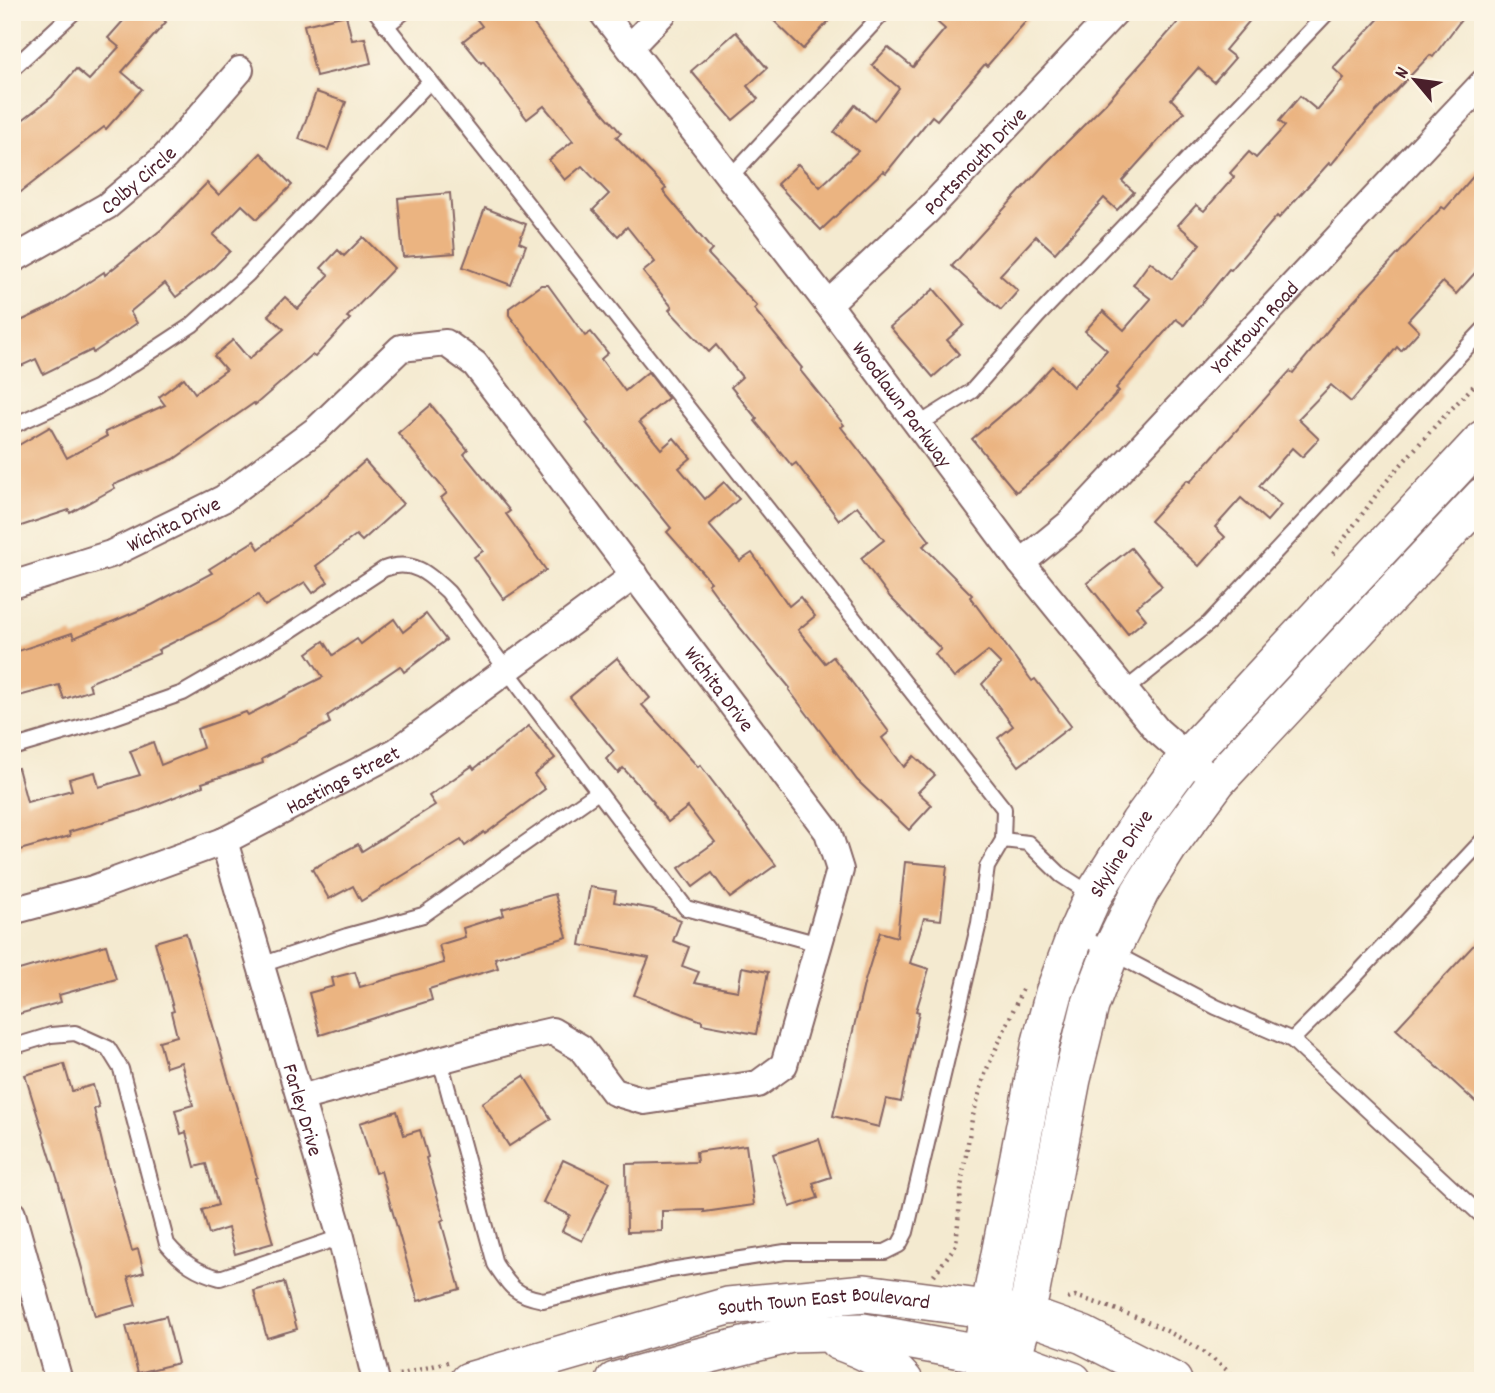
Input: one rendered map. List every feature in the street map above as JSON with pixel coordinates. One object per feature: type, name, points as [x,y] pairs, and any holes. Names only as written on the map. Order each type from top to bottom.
[{"type":"main road","name":"Skyline Drive","points":[[995,1368],[1007,1311],[1041,1042],[1054,993],[1093,896],[1139,822],[1187,757],[1483,439]]},
{"type":"main road","name":"Skyline Drive","points":[[1007,1311],[1030,1296],[1072,1079],[1090,1006],[1111,951],[1140,892],[1217,781],[1483,496]]},
{"type":"main road","name":"South Town East Boulevard","points":[[463,1370],[728,1306],[866,1293],[1007,1311],[1083,1335],[1173,1381]]},
{"type":"main road","name":"South Town East Boulevard","points":[[615,1381],[791,1334],[863,1332],[995,1368],[1073,1381]]},
{"type":"main road","points":[[817,1334],[874,1356],[894,1369],[904,1381]]},
{"type":"street","name":"Woodlawn Parkway","points":[[602,12],[828,304],[1021,563],[1157,730],[1217,781]]},
{"type":"street","points":[[630,47],[664,12]]},
{"type":"street","name":"Portsmouth Drive","points":[[828,304],[927,211],[1115,12]]},
{"type":"street","name":"Colby Circle","points":[[12,260],[107,206],[165,157],[240,70]]},
{"type":"street","name":"Yorktown Road","points":[[1021,563],[1079,513],[1483,83]]},
{"type":"street","name":"Wichita Drive","points":[[12,585],[111,554],[223,499],[316,430],[401,348],[446,343],[475,364],[828,832],[840,870],[784,1065],[758,1084],[645,1101],[614,1092],[581,1048],[552,1031],[300,1098]]},
{"type":"street","name":"Hastings Street","points":[[12,911],[93,889],[224,841],[397,751],[635,575]]},
{"type":"street","name":"Farley Drive","points":[[224,841],[384,1379]]},
{"type":"street","points":[[12,1214],[59,1381]]},
{"type":"lane","points":[[12,69],[74,12]]},
{"type":"lane","points":[[376,12],[1004,809],[1003,840],[987,867],[979,923],[906,1232],[899,1245],[885,1252],[785,1252],[670,1270],[543,1300],[527,1297],[510,1287],[495,1264],[440,1060]]},
{"type":"lane","points":[[386,26],[404,12]]},
{"type":"lane","points":[[730,177],[884,12]]},
{"type":"lane","points":[[918,425],[972,391],[1038,316],[1328,12]]},
{"type":"lane","points":[[12,426],[96,388],[192,325],[248,274],[430,81]]},
{"type":"lane","points":[[1124,691],[1209,623],[1483,330]]},
{"type":"lane","points":[[12,748],[103,721],[183,693],[287,633],[384,569],[395,564],[413,565],[431,576],[448,592],[686,908],[819,944]]},
{"type":"lane","points":[[261,964],[423,915],[598,792]]},
{"type":"lane","points":[[1003,840],[1028,844],[1061,876],[1093,896]]},
{"type":"lane","points":[[1292,1040],[1483,840]]},
{"type":"lane","points":[[1076,934],[1216,1007],[1292,1040],[1483,1217]]},
{"type":"lane","points":[[12,1047],[51,1035],[75,1033],[108,1048],[121,1069],[167,1244],[179,1258],[201,1273],[220,1278],[341,1237]]},
{"type":"path","points":[[1333,554],[1385,483],[1483,376]]},
{"type":"path","points":[[932,1281],[936,1270],[956,1245],[962,1179],[972,1119],[986,1071],[1028,978]]},
{"type":"path","points":[[1060,1302],[1075,1296],[1155,1324],[1211,1356],[1239,1381]]},
{"type":"path","points":[[384,1379],[463,1370]]},
{"type":"building","points":[[131,12],[154,12],[166,22],[122,72],[142,89],[106,129],[104,127],[12,199],[12,128],[52,97],[76,69],[89,80],[119,47],[108,38]]},
{"type":"building","points":[[471,12],[544,12],[532,22],[587,94],[621,133],[616,137],[666,188],[663,191],[712,250],[708,254],[757,306],[754,309],[802,368],[800,370],[844,425],[841,427],[930,541],[923,546],[972,595],[970,597],[1032,681],[1035,679],[1071,726],[1019,766],[998,738],[1013,726],[982,684],[1001,664],[988,651],[954,678],[935,654],[941,649],[890,597],[861,558],[884,540],[857,506],[839,520],[796,463],[792,466],[755,421],[757,419],[731,387],[742,377],[716,345],[709,352],[669,310],[672,307],[643,272],[655,262],[627,227],[618,236],[593,210],[609,194],[582,166],[565,180],[549,160],[573,141],[544,106],[527,119],[483,61],[481,63],[463,41],[482,26]]},
{"type":"building","points":[[765,12],[837,12],[803,49]]},
{"type":"building","points":[[946,12],[1034,12],[937,120],[932,116],[886,173],[883,171],[821,230],[777,184],[798,164],[820,187],[858,151],[834,132],[855,105],[874,121],[899,88],[872,65],[888,47],[913,67],[945,29],[937,22]]},
{"type":"building","points":[[1187,12],[1257,12],[1225,50],[1235,58],[1214,82],[1198,68],[1171,99],[1184,112],[1122,181],[1134,192],[1117,210],[1104,198],[1055,253],[1036,236],[1000,275],[1018,291],[1001,310],[952,266],[1045,164],[1105,104]]},
{"type":"building","points":[[1385,12],[1467,12],[1433,57],[1430,55],[1366,122],[1331,165],[1329,163],[1279,218],[1277,216],[1231,270],[1229,269],[1184,325],[1176,319],[1116,388],[1119,391],[1055,460],[1016,492],[972,439],[1027,393],[1052,366],[1073,387],[1107,350],[1085,331],[1103,311],[1124,330],[1151,299],[1133,285],[1150,262],[1172,279],[1200,244],[1178,225],[1196,205],[1204,211],[1234,177],[1230,173],[1249,152],[1256,158],[1285,126],[1279,121],[1300,96],[1317,110],[1344,78],[1333,68]]},
{"type":"building","points":[[346,15],[352,40],[365,38],[371,63],[316,76],[304,25]]},
{"type":"building","points":[[736,32],[767,68],[747,86],[758,99],[733,120],[691,71]]},
{"type":"building","points":[[316,92],[346,102],[328,150],[299,139]]},
{"type":"building","points":[[261,153],[292,185],[257,219],[242,205],[213,235],[230,251],[213,268],[176,297],[165,283],[130,312],[137,323],[93,353],[92,350],[43,374],[36,359],[21,366],[12,346],[12,325],[51,307],[104,272],[105,275],[162,229],[207,183],[219,195]]},
{"type":"building","points":[[1483,165],[1483,264],[1456,294],[1443,282],[1408,320],[1419,331],[1401,351],[1397,347],[1351,402],[1331,385],[1298,419],[1319,439],[1302,457],[1292,448],[1259,486],[1281,505],[1267,521],[1241,498],[1215,527],[1225,537],[1199,566],[1150,521],[1187,480],[1190,482],[1290,371],[1293,373],[1338,318],[1442,207],[1445,209]]},
{"type":"building","points":[[450,193],[455,253],[403,257],[398,198]]},
{"type":"building","points":[[485,208],[526,224],[519,242],[526,245],[511,285],[463,267]]},
{"type":"building","points":[[363,237],[394,268],[347,317],[350,319],[315,357],[312,355],[255,405],[254,403],[174,459],[113,485],[115,488],[70,513],[69,510],[12,529],[12,449],[50,427],[67,458],[107,436],[105,432],[165,405],[159,397],[184,378],[195,393],[226,370],[214,356],[233,340],[249,359],[284,329],[268,315],[285,297],[298,309],[329,275],[321,268],[338,250],[344,256]]},
{"type":"building","points":[[541,285],[548,285],[585,336],[591,332],[608,353],[601,359],[625,391],[648,372],[668,398],[639,422],[661,449],[674,438],[691,458],[679,468],[705,499],[724,482],[739,499],[709,525],[740,561],[752,553],[789,606],[800,597],[815,616],[798,630],[825,663],[833,657],[889,732],[882,738],[904,767],[914,756],[935,775],[918,792],[932,805],[909,830],[857,780],[790,688],[737,624],[708,584],[711,582],[667,532],[671,528],[586,423],[589,421],[509,315],[509,308]]},
{"type":"building","points":[[934,289],[964,325],[947,340],[959,354],[933,377],[890,327]]},
{"type":"building","points":[[431,405],[468,450],[464,454],[510,511],[506,514],[546,570],[504,599],[474,557],[483,551],[441,498],[447,493],[398,433]]},
{"type":"building","points":[[365,461],[403,504],[362,541],[356,535],[316,566],[328,582],[313,593],[305,582],[265,606],[258,595],[216,621],[158,650],[160,653],[89,683],[91,690],[64,699],[59,685],[12,698],[12,653],[72,633],[74,638],[152,605],[212,573],[209,569],[254,541],[259,549],[318,503]]},
{"type":"building","points":[[1131,548],[1162,586],[1136,607],[1146,619],[1128,634],[1087,583]]},
{"type":"building","points":[[426,614],[446,640],[404,672],[400,666],[327,716],[330,723],[262,759],[263,763],[202,783],[203,786],[139,811],[69,832],[70,836],[16,851],[12,836],[12,769],[18,768],[27,802],[72,790],[69,779],[95,772],[99,787],[140,775],[130,751],[153,742],[161,765],[203,748],[197,729],[246,712],[248,715],[323,677],[307,653],[324,641],[333,655],[357,639],[361,644],[394,619],[403,632]]},
{"type":"building","points":[[617,658],[650,698],[642,705],[698,767],[700,765],[776,865],[730,898],[712,873],[693,887],[679,868],[715,842],[688,807],[668,822],[623,768],[618,773],[606,759],[614,751],[570,697]]},
{"type":"building","points":[[529,726],[555,758],[534,775],[545,789],[485,834],[484,832],[465,846],[461,840],[361,901],[353,886],[329,899],[312,869],[358,844],[362,851],[435,805],[429,796],[472,766],[474,769]]},
{"type":"building","points":[[905,862],[947,866],[941,920],[924,918],[910,963],[929,969],[916,1011],[919,1012],[901,1102],[886,1099],[879,1127],[833,1116],[864,984],[880,932],[897,937]]},
{"type":"building","points":[[590,887],[616,891],[614,902],[653,909],[681,920],[673,941],[689,947],[682,966],[699,972],[694,983],[738,991],[742,967],[768,972],[756,1034],[702,1024],[702,1021],[634,995],[649,958],[580,945]]},
{"type":"building","points":[[555,894],[567,937],[495,958],[498,968],[429,989],[432,1000],[320,1035],[309,993],[334,986],[332,978],[355,972],[360,987],[444,963],[439,945],[465,937],[463,928],[504,915],[502,909]]},
{"type":"building","points":[[186,933],[257,1177],[255,1178],[273,1243],[235,1254],[228,1228],[209,1234],[202,1210],[218,1205],[206,1164],[195,1167],[186,1132],[181,1134],[175,1110],[193,1105],[181,1062],[166,1067],[159,1041],[177,1036],[171,1012],[174,1011],[155,942]]},
{"type":"building","points":[[1483,935],[1483,1109],[1396,1029]]},
{"type":"building","points":[[106,945],[116,979],[59,995],[61,1002],[12,1016],[12,972]]},
{"type":"building","points":[[64,1064],[72,1091],[93,1085],[99,1107],[94,1109],[108,1167],[132,1251],[138,1249],[144,1272],[128,1277],[136,1305],[95,1316],[58,1181],[25,1075]]},
{"type":"building","points":[[524,1076],[551,1119],[509,1146],[482,1103]]},
{"type":"building","points":[[397,1111],[404,1135],[420,1130],[460,1289],[418,1301],[381,1171],[375,1173],[360,1123]]},
{"type":"building","points":[[819,1139],[831,1177],[813,1183],[818,1198],[790,1207],[773,1154]]},
{"type":"building","points":[[746,1145],[754,1205],[704,1212],[662,1211],[662,1231],[627,1232],[626,1164],[697,1162],[696,1152]]},
{"type":"building","points":[[563,1160],[610,1182],[582,1241],[562,1231],[570,1215],[543,1202]]},
{"type":"building","points":[[284,1282],[297,1329],[267,1338],[254,1291]]},
{"type":"building","points":[[166,1316],[178,1363],[138,1373],[126,1326]]}]
